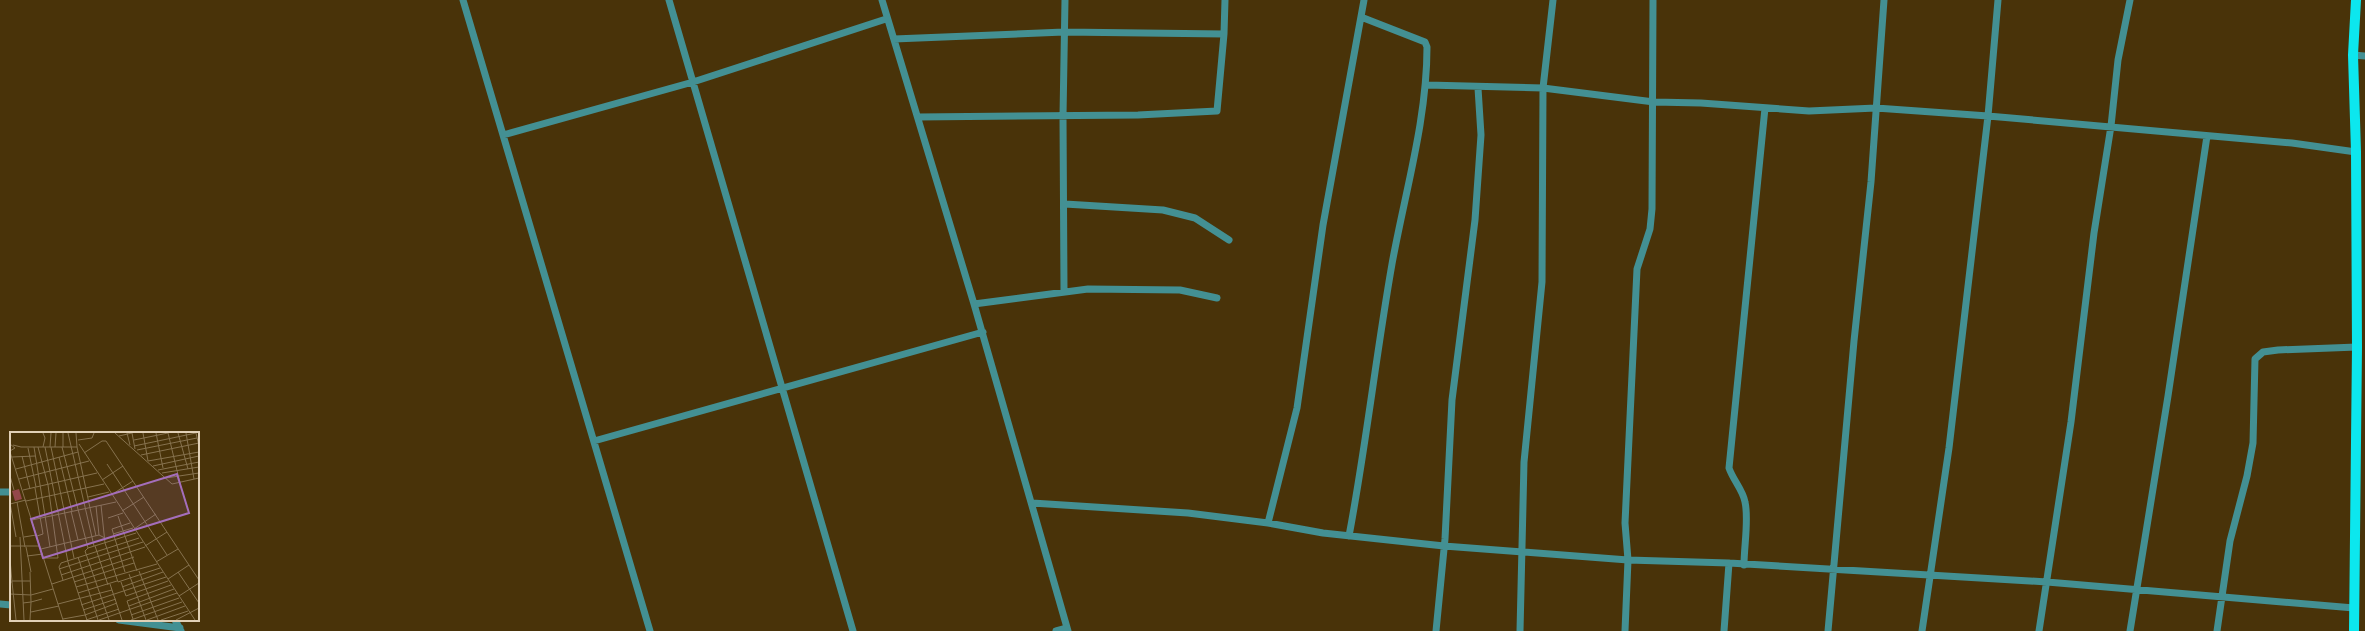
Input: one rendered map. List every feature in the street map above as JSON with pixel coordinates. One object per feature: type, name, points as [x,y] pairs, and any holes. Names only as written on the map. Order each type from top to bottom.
[{"type":"main road","points":[[2354,631],[2361,379],[2357,347],[2361,197],[2356,152],[2353,56],[2356,0]]},
{"type":"street","points":[[463,0],[650,631]]},
{"type":"street","points":[[669,0],[853,631]]},
{"type":"street","points":[[882,0],[886,19],[894,39],[974,304],[1068,629],[1056,631]]},
{"type":"street","points":[[1064,290],[1065,204],[1063,116],[1065,0]]},
{"type":"street","points":[[918,118],[1063,116],[1217,111],[1224,34],[1225,0]]},
{"type":"street","points":[[1268,523],[1297,408],[1313,284],[1364,0]]},
{"type":"street","points":[[1520,631],[1524,462],[1542,282],[1543,88],[1553,0]]},
{"type":"street","points":[[1625,631],[1628,560],[1625,523],[1636,269],[1650,229],[1652,209],[1654,102],[1653,0]]},
{"type":"street","points":[[1828,631],[1876,108],[1884,0]]},
{"type":"street","points":[[1922,631],[1949,448],[1988,116],[1998,0]]},
{"type":"street","points":[[2039,631],[2071,422],[2094,233],[2111,126],[2118,60],[2130,0]]},
{"type":"street","points":[[1348,536],[1362,468],[1392,264],[1427,85],[1428,47],[1425,42],[1361,17]]},
{"type":"street","points":[[503,135],[693,82],[886,19]]},
{"type":"street","points":[[894,39],[1064,32],[1224,34]]},
{"type":"street","points":[[2353,56],[2365,56]]},
{"type":"street","points":[[1427,85],[1478,88],[1543,88],[1654,102],[1701,103],[1809,111],[1876,108],[1988,116],[2292,143],[2356,152]]},
{"type":"street","points":[[1436,631],[1444,546],[1452,400],[1475,220],[1481,135],[1478,88]]},
{"type":"street","points":[[1744,565],[1746,502],[1742,492],[1733,481],[1729,468],[1766,108]]},
{"type":"street","points":[[2130,631],[2167,404],[2207,136]]},
{"type":"street","points":[[1065,204],[1163,210],[1195,218],[1229,240]]},
{"type":"street","points":[[974,304],[1064,290],[1180,290],[1217,298]]},
{"type":"street","points":[[594,441],[982,332]]},
{"type":"street","points":[[2217,631],[2230,541],[2247,476],[2253,442],[2254,359],[2263,352],[2278,350],[2357,347]]},
{"type":"street","points":[[1032,503],[1188,513],[1268,523],[1348,536],[1444,546],[1523,550],[1628,560],[1729,563],[2047,582],[2354,608]]},
{"type":"street","points":[[1724,631],[1729,563]]},
{"type":"street","points":[[0,604],[10,605]]},
{"type":"street","points":[[125,621],[180,630]]},
{"type":"street","points":[[176,621],[180,630]]}]
